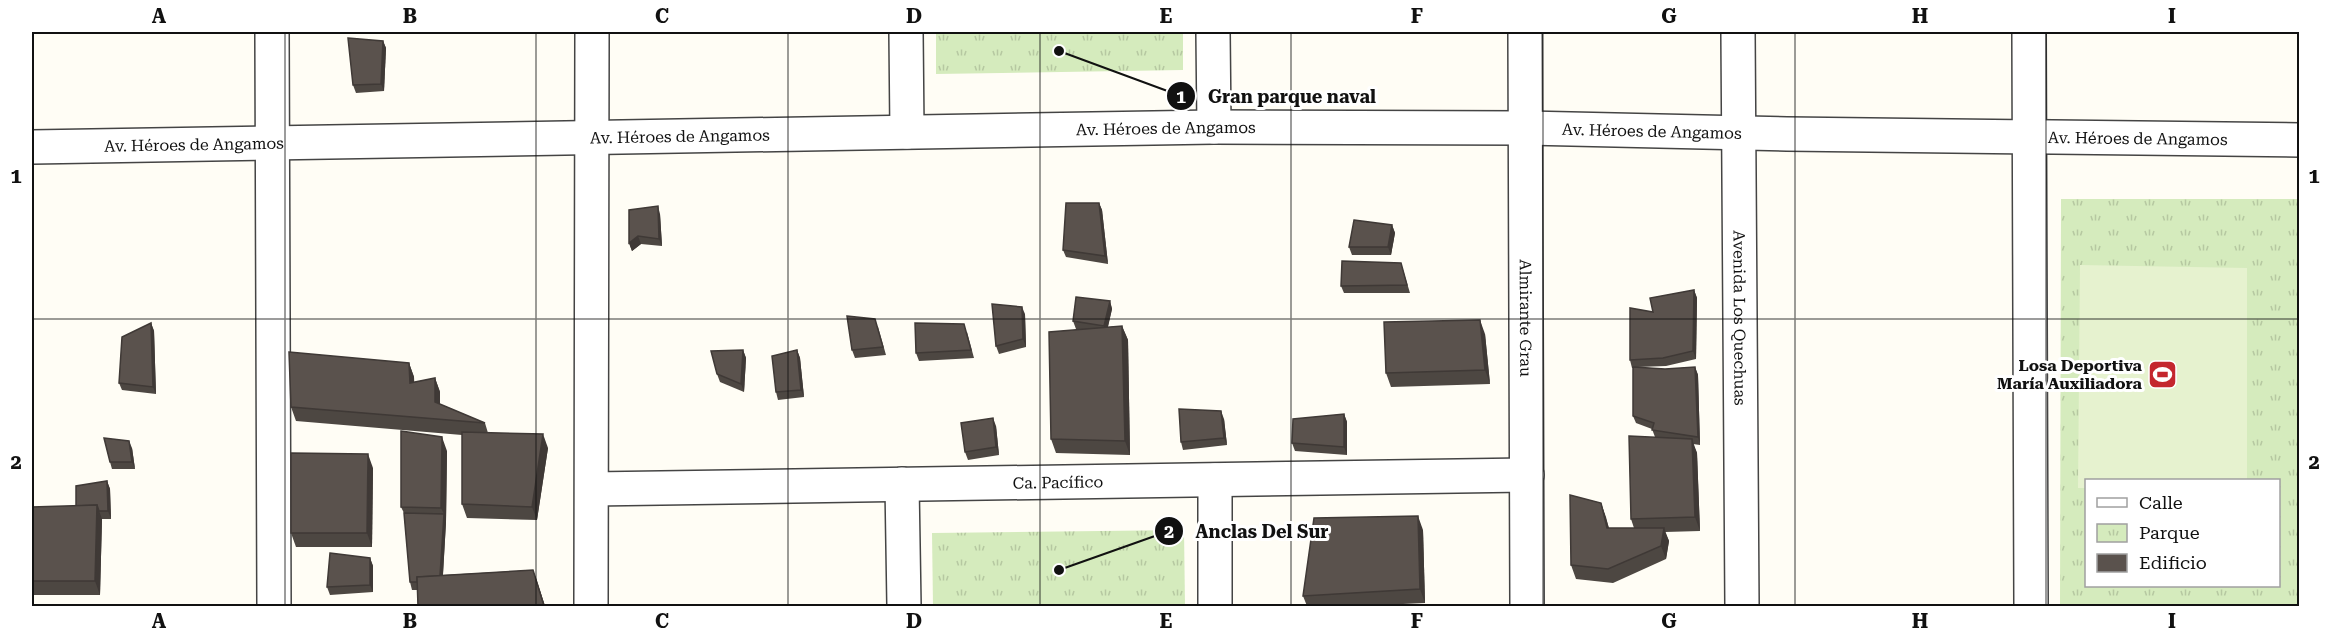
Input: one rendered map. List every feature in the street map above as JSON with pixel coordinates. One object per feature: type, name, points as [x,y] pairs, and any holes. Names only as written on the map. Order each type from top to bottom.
[{"type":"street","points":[[272,32],[274,606]]},
{"type":"street","points":[[591,606],[592,32]]},
{"type":"street","points":[[906,32],[907,132]]},
{"type":"street","points":[[1213,32],[1214,127]]},
{"type":"street","name":"Almirante Grau","points":[[1525,32],[1527,606]]},
{"type":"street","name":"Avenida Los Quechuas","points":[[1738,32],[1742,606]]},
{"type":"street","points":[[2029,32],[2031,606]]},
{"type":"street","name":"Av. Héroes de Angamos","points":[[32,147],[1214,127],[1527,128],[2300,140]]},
{"type":"street","name":"Ca. Pacífico","points":[[592,489],[1527,475]]},
{"type":"street","points":[[1215,480],[1215,606]]},
{"type":"street","points":[[902,484],[904,606]]},
{"type":"green space","points":[[936,32],[1183,32],[1183,70],[936,74]]},
{"type":"green space","points":[[2061,199],[2299,199],[2298,606],[2060,606]]},
{"type":"green space","name":"Losa Deportiva María Auxiliadora","points":[[2080,265],[2247,268],[2247,479],[2085,479],[2085,488],[2078,488]]},
{"type":"green space","points":[[1184,530],[1185,606],[933,606],[932,533]]},
{"type":"building","points":[[348,38],[383,41],[381,84],[353,85]]},
{"type":"building","points":[[1066,203],[1099,203],[1105,256],[1063,250]]},
{"type":"building","points":[[658,206],[659,239],[638,236],[629,243],[629,210]]},
{"type":"building","points":[[1354,220],[1392,225],[1388,247],[1349,247]]},
{"type":"building","points":[[1342,261],[1401,263],[1407,285],[1341,286]]},
{"type":"building","points":[[1694,290],[1693,351],[1663,358],[1630,360],[1630,308],[1653,312],[1650,298]]},
{"type":"building","points":[[1076,297],[1110,301],[1104,326],[1073,321]]},
{"type":"building","points":[[992,304],[1022,307],[1023,339],[996,346]]},
{"type":"building","points":[[847,316],[875,319],[883,347],[852,350]]},
{"type":"building","points":[[1480,320],[1485,370],[1386,373],[1384,322]]},
{"type":"building","points":[[151,323],[153,387],[119,383],[122,337]]},
{"type":"building","points":[[915,323],[964,324],[971,350],[916,353]]},
{"type":"building","points":[[1122,326],[1125,441],[1051,439],[1049,332]]},
{"type":"building","points":[[743,350],[741,384],[717,374],[711,351]]},
{"type":"building","points":[[797,350],[801,390],[776,392],[772,356]]},
{"type":"building","points":[[289,352],[409,363],[410,383],[435,378],[435,402],[485,423],[291,407]]},
{"type":"building","points":[[1633,367],[1665,369],[1695,367],[1698,437],[1652,430],[1654,423],[1633,416]]},
{"type":"building","points":[[1179,409],[1221,411],[1224,438],[1181,442]]},
{"type":"building","points":[[1344,414],[1344,447],[1292,443],[1293,419]]},
{"type":"building","points":[[993,418],[996,447],[965,452],[961,423]]},
{"type":"building","points":[[401,431],[442,437],[441,508],[401,507]]},
{"type":"building","points":[[462,432],[543,434],[532,507],[462,504]]},
{"type":"building","points":[[1629,436],[1692,439],[1695,517],[1631,519]]},
{"type":"building","points":[[104,438],[129,441],[132,462],[110,462]]},
{"type":"building","points":[[291,453],[368,454],[367,533],[291,533]]},
{"type":"building","points":[[107,481],[108,511],[99,511],[97,505],[76,506],[76,486]]},
{"type":"building","points":[[1570,495],[1601,503],[1607,528],[1664,528],[1661,546],[1608,569],[1571,565]]},
{"type":"building","points":[[97,505],[95,581],[32,581],[32,507]]},
{"type":"building","points":[[404,513],[444,514],[440,576],[417,577],[417,582],[410,582]]},
{"type":"building","points":[[1418,516],[1420,589],[1303,596],[1314,518]]},
{"type":"building","points":[[330,553],[370,558],[370,585],[327,587]]},
{"type":"building","points":[[533,570],[544,606],[418,606],[417,577]]},
{"type":"place","name":"Gran parque naval","points":[[1059,51]]},
{"type":"place","name":"Losa Deportiva María Auxiliadora","points":[[2163,374]]},
{"type":"place","name":"Anclas Del Sur","points":[[1059,570]]}]
